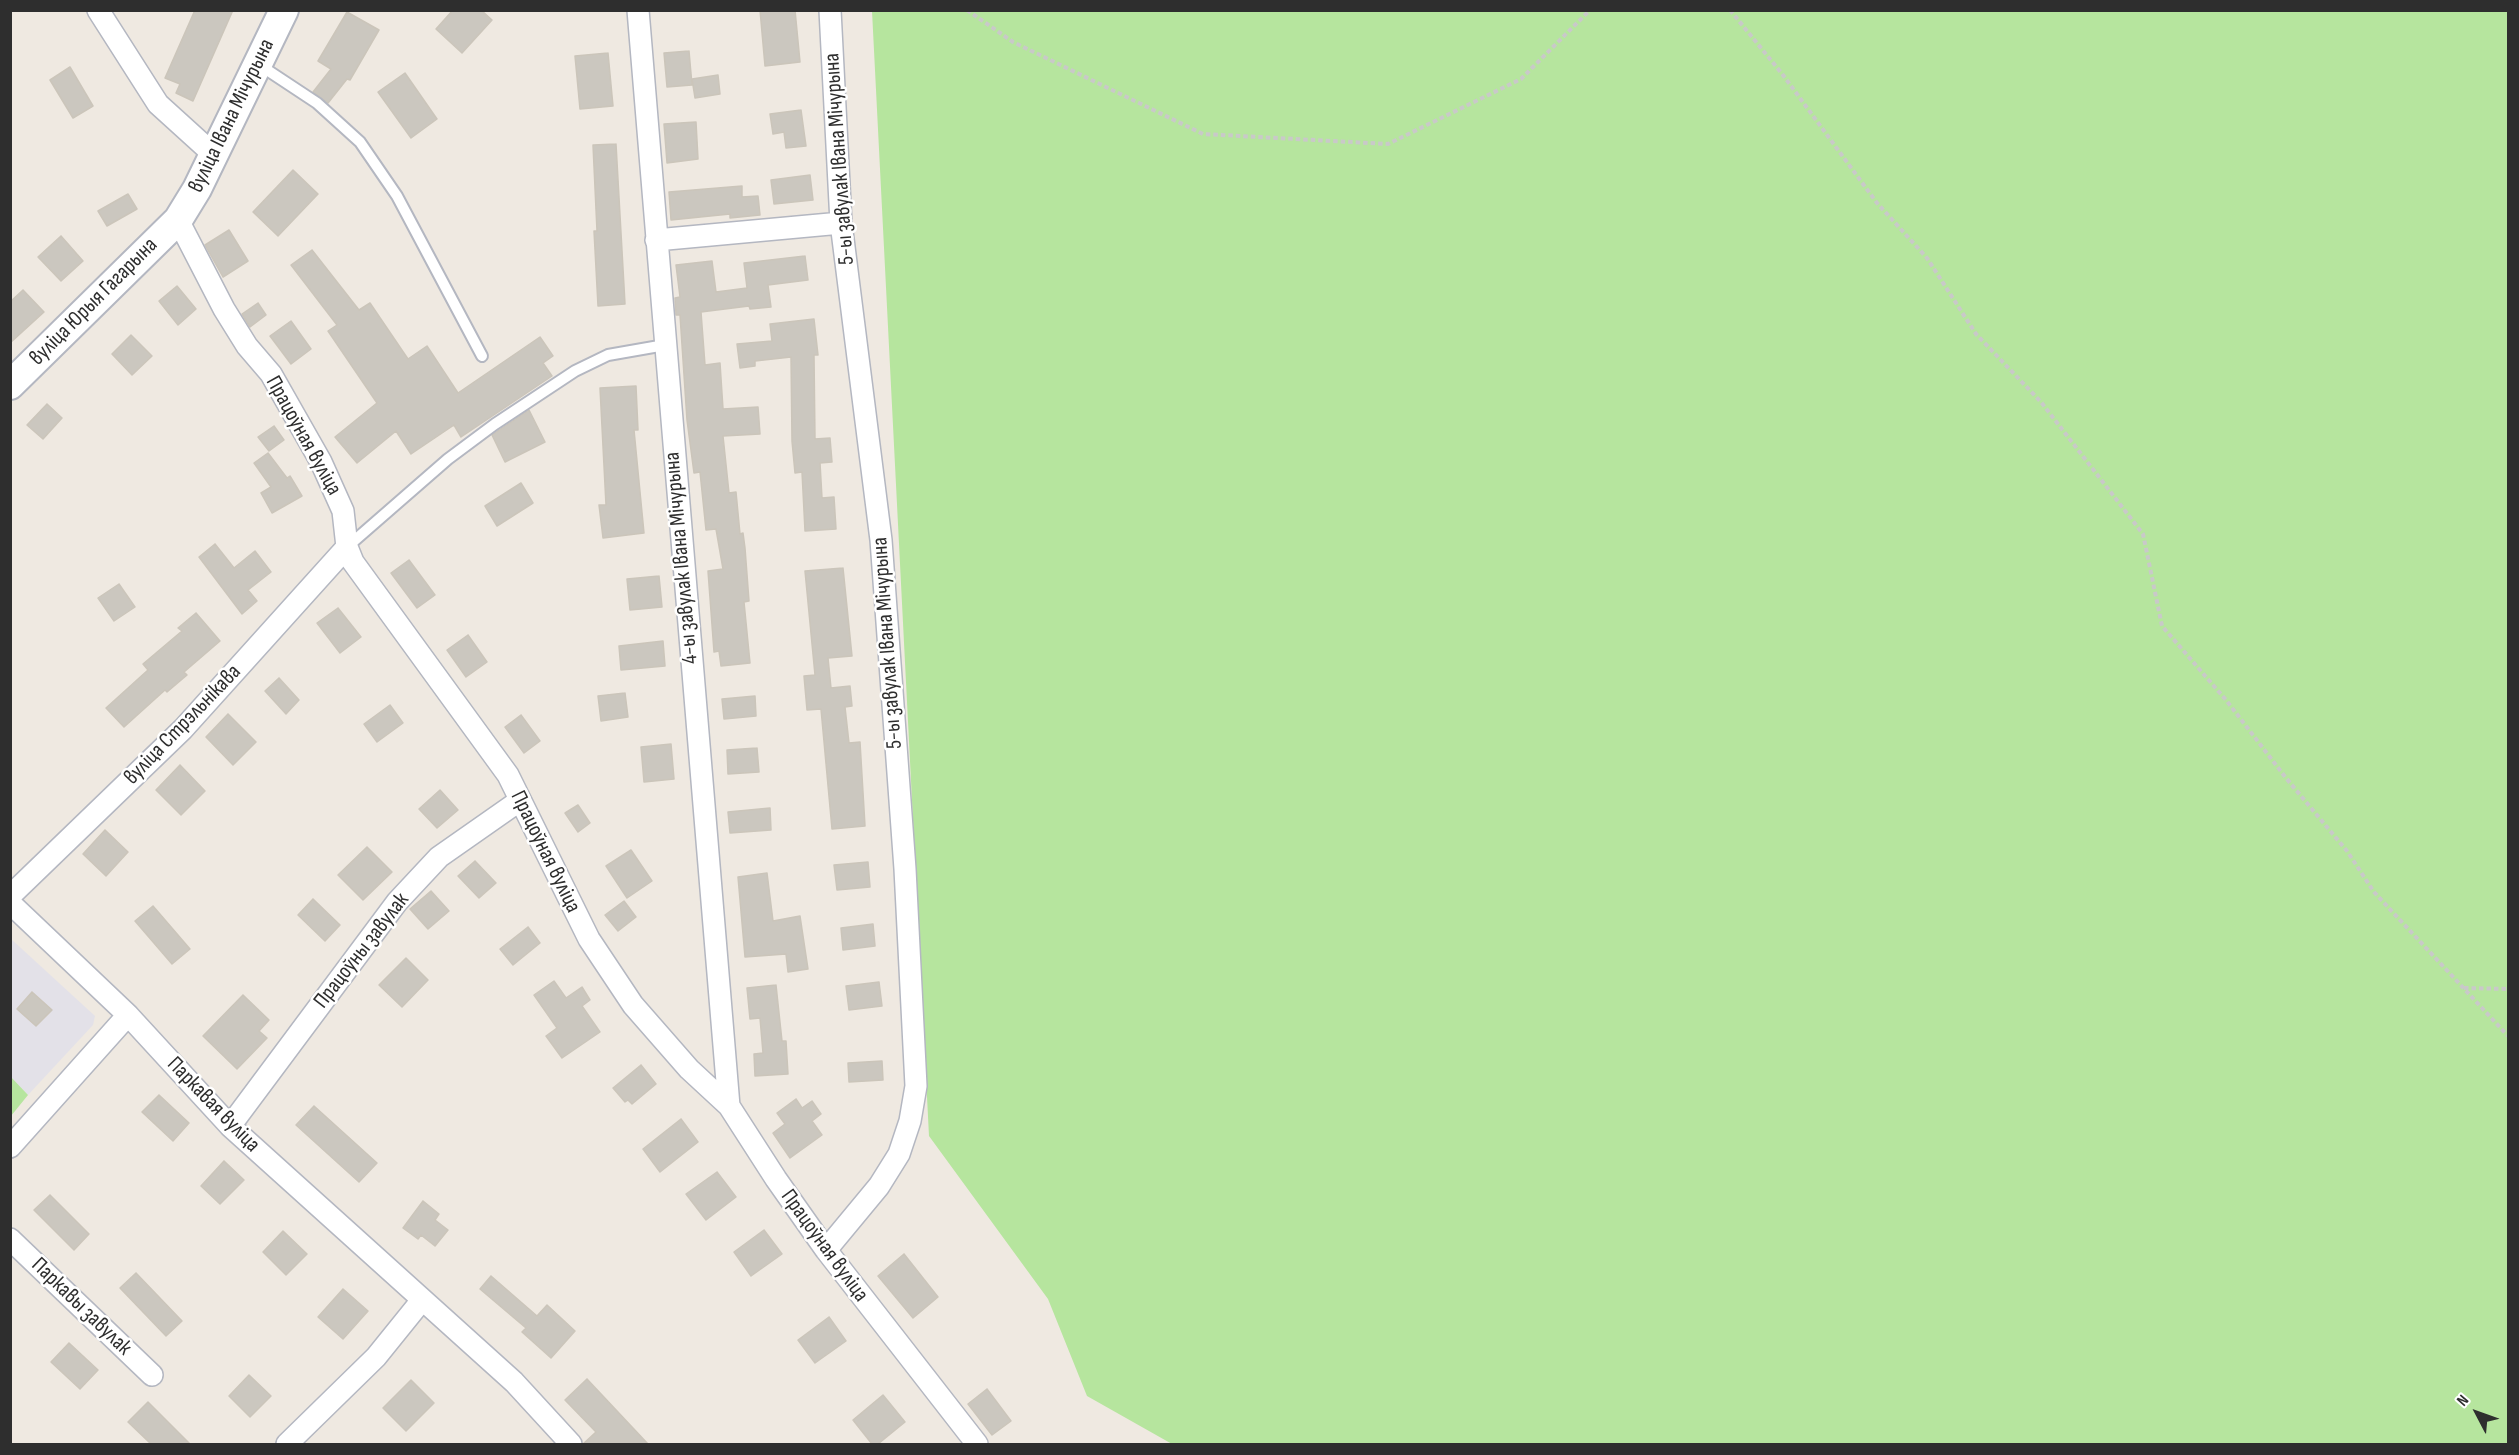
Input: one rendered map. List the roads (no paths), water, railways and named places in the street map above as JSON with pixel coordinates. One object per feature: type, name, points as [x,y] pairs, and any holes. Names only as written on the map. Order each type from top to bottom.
[{"type":"street","points":[[98,10],[158,104],[180,127],[212,153]]},
{"type":"street","name":"вуліца Івана Мічурына","points":[[178,220],[197,189],[212,153],[284,10]]},
{"type":"street","name":"4-ы завулак Івана Мічурына","points":[[638,10],[729,1106]]},
{"type":"street","name":"5-ы завулак Івана Мічурына","points":[[826,1250],[879,1186],[899,1154],[910,1121],[916,1086],[904,857],[880,540],[841,223],[830,10]]},
{"type":"street","name":"вуліца Юрыя Гагарына","points":[[10,385],[178,220]]},
{"type":"street","name":"Працоўная вуліца","points":[[178,220],[224,309],[247,346],[271,374],[321,462],[343,511],[347,547],[353,562],[508,775],[589,939],[633,1005],[689,1069],[729,1106],[776,1179],[826,1250],[977,1444]]},
{"type":"street","points":[[656,240],[841,223]]},
{"type":"street","name":"вуліца Стрэльнікава","points":[[10,896],[183,729],[347,547]]},
{"type":"street","name":"Працоўны завулак","points":[[230,1126],[397,902],[439,857],[519,801]]},
{"type":"street","name":"Паркавая вуліца","points":[[10,903],[128,1015],[230,1126],[514,1382],[571,1444]]},
{"type":"street","points":[[10,1147],[128,1015]]},
{"type":"street","points":[[689,1069],[725,1057]]},
{"type":"street","name":"Паркавы завулак","points":[[10,1239],[152,1375]]},
{"type":"street","points":[[287,1444],[376,1357],[422,1300]]},
{"type":"lane","points":[[258,63],[317,103],[360,142],[397,196],[482,356]]},
{"type":"lane","points":[[347,547],[448,459],[495,424],[575,371],[608,355],[665,345]]}]
